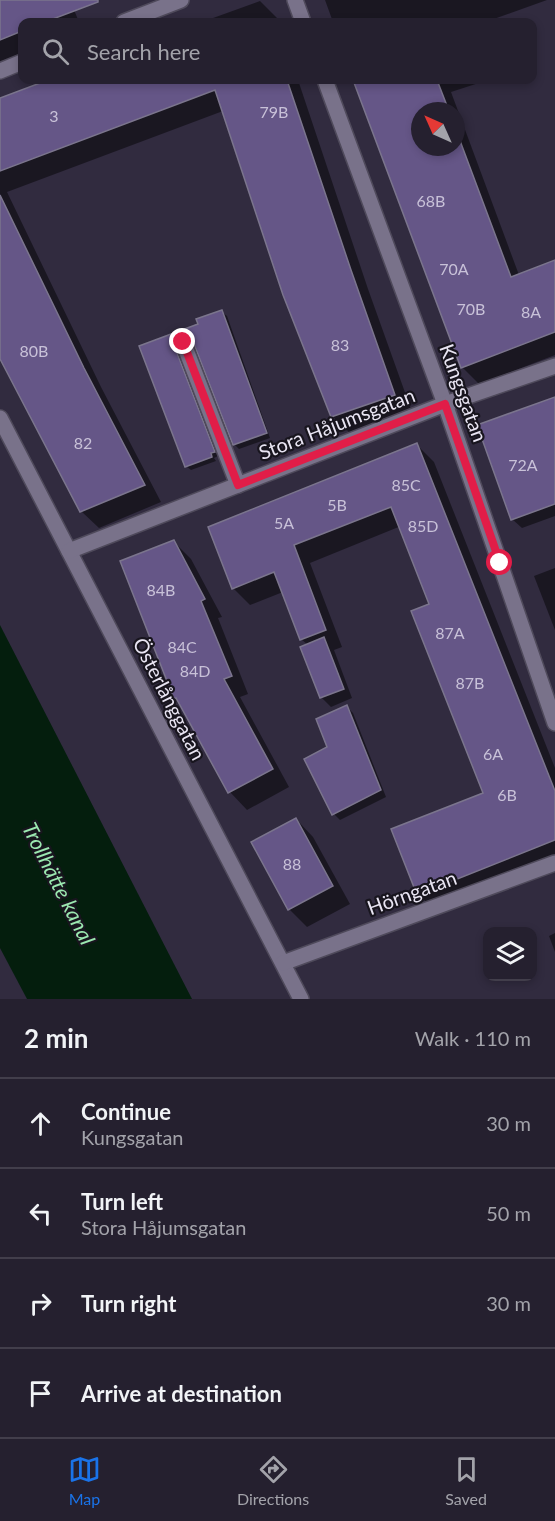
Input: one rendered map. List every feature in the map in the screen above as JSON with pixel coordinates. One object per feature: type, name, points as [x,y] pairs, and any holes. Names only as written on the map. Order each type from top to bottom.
[{"type":"street","points":[[134,18],[181,0]]},
{"type":"street","points":[[295,0],[302,18]]},
{"type":"street","points":[[0,71],[18,64]]},
{"type":"street","name":"Kungsgatan","points":[[326,84],[445,404],[555,723]]},
{"type":"street","points":[[183,342],[238,485]]},
{"type":"street","name":"Stora Håjumsgatan","points":[[69,551],[445,404],[555,366]]},
{"type":"street","name":"Österlånggatan","points":[[0,418],[301,999]]},
{"type":"street","name":"Hörngatan","points":[[283,963],[555,863]]},
{"type":"water","name":"Trollhätte kanal","points":[[0,625],[192,999],[27,999],[0,948]]},
{"type":"building","points":[[0,0],[98,0],[98,2],[56,18],[18,18],[18,33],[0,40]]},
{"type":"building","points":[[37,84],[288,84],[395,395],[331,417],[283,295],[215,90],[0,171],[0,98]]},
{"type":"building","points":[[354,84],[439,84],[446,102],[411,102],[411,156],[465,156],[465,154],[511,277],[555,260],[555,332],[461,368]]},
{"type":"building","points":[[0,195],[84,368],[145,485],[80,512],[0,359]]},
{"type":"building","points":[[222,310],[267,433],[233,445],[192,339],[185,333],[179,333],[174,340],[174,345],[215,452],[211,453],[212,457],[185,467],[139,346],[198,324],[196,319]]},
{"type":"building","points":[[555,397],[555,504],[511,520],[477,425]]},
{"type":"building","points":[[417,443],[555,791],[555,840],[417,895],[391,829],[483,793],[411,611],[429,604],[391,507],[294,545],[326,630],[300,640],[274,572],[232,589],[208,527]]},
{"type":"building","points":[[174,540],[205,599],[201,601],[232,676],[224,679],[273,769],[228,793],[176,698],[174,699],[120,561]]},
{"type":"building","points":[[324,637],[344,689],[320,698],[300,647]]},
{"type":"building","points":[[347,705],[381,790],[332,815],[304,759],[327,747],[316,719]]},
{"type":"building","points":[[296,818],[333,886],[288,910],[251,842]]},
{"type":"route","points":[[183,342],[238,485],[445,404],[500,563]]}]
